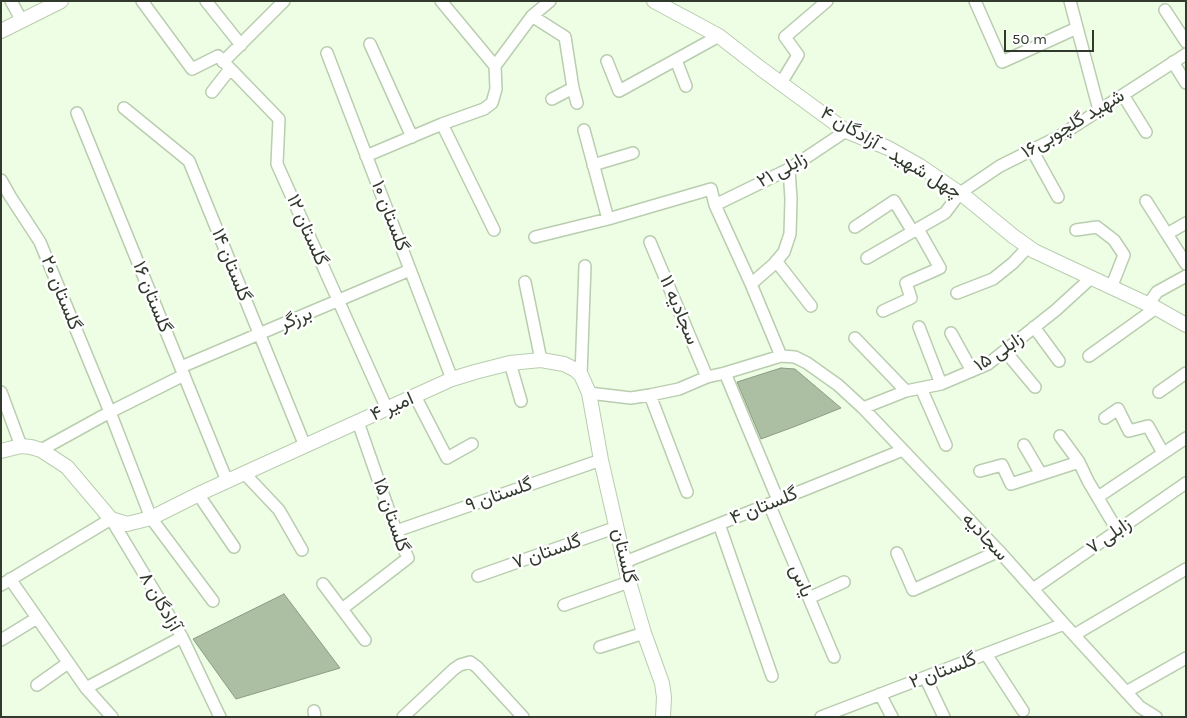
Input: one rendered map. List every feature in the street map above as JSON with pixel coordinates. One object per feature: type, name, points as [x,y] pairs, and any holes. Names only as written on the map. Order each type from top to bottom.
[{"type":"street","points":[[11,1],[22,21]]},
{"type":"street","points":[[1,31],[61,1]]},
{"type":"street","points":[[142,1],[192,69],[218,56],[227,66]]},
{"type":"street","points":[[206,1],[240,44]]},
{"type":"street","points":[[212,92],[240,44],[284,1]]},
{"type":"street","points":[[366,156],[442,124],[484,109],[492,103],[496,89],[495,66],[441,1]]},
{"type":"street","points":[[495,66],[532,16],[550,1]]},
{"type":"street","name":"چهل شهید - آزادگان ۴","points":[[654,1],[719,36],[846,131],[888,148],[920,166],[960,193],[1034,251],[1152,306],[1186,325]]},
{"type":"street","points":[[781,84],[798,55],[785,38],[827,1]]},
{"type":"street","points":[[975,1],[1002,62],[1077,28]]},
{"type":"street","points":[[1070,1],[1099,110]]},
{"type":"street","points":[[1165,10],[1186,42]]},
{"type":"street","points":[[532,16],[565,37],[577,104]]},
{"type":"street","points":[[607,61],[619,91],[719,36]]},
{"type":"street","points":[[370,44],[412,137]]},
{"type":"street","name":"گلستان ۱۰","points":[[327,54],[452,379]]},
{"type":"street","name":"شهید گلچوبی۱۶","points":[[960,193],[1000,166],[1058,137],[1186,54]]},
{"type":"street","points":[[676,60],[686,86]]},
{"type":"street","points":[[1173,62],[1186,83]]},
{"type":"street","name":"گلستان ۱۲","points":[[227,66],[279,119],[277,164],[387,409]]},
{"type":"street","points":[[552,99],[573,88]]},
{"type":"street","points":[[1123,95],[1146,132]]},
{"type":"street","name":"گلستان ۱۴","points":[[124,108],[189,160],[305,446]]},
{"type":"street","name":"گلستان ۱۶","points":[[77,113],[227,481]]},
{"type":"street","points":[[442,124],[494,230]]},
{"type":"street","points":[[584,130],[608,219]]},
{"type":"street","name":"زابلی ۲۱","points":[[715,205],[789,169],[846,131]]},
{"type":"street","points":[[1032,150],[1058,197]]},
{"type":"street","points":[[593,165],[633,153]]},
{"type":"street","points":[[751,284],[784,252],[790,234],[791,200],[789,169]]},
{"type":"street","name":"گلستان ۲۰","points":[[1,180],[5,199],[40,242],[152,518],[213,601]]},
{"type":"street","points":[[536,237],[608,219],[711,189],[715,205],[781,356],[707,378],[679,389],[650,395],[631,398],[589,393],[581,374],[585,266]]},
{"type":"street","points":[[867,258],[946,213],[960,193]]},
{"type":"street","points":[[1146,200],[1186,264]]},
{"type":"street","points":[[855,226],[894,201],[940,268],[906,283],[911,298],[883,311]]},
{"type":"street","points":[[1167,234],[1186,223]]},
{"type":"street","points":[[1076,230],[1097,227],[1114,240],[1124,255],[1111,288]]},
{"type":"street","name":"سجادیه ۱۱","points":[[650,242],[707,378]]},
{"type":"street","points":[[957,293],[993,279],[1013,263],[1028,247]]},
{"type":"street","points":[[776,261],[811,306]]},
{"type":"street","name":"برزگر","points":[[41,450],[182,371],[260,334],[410,270]]},
{"type":"street","points":[[1089,356],[1152,306],[1157,292],[1186,276]]},
{"type":"street","name":"زابلی ۱۵","points":[[864,408],[906,391],[942,384],[988,364],[1056,310],[1091,278]]},
{"type":"street","points":[[525,282],[542,360]]},
{"type":"street","points":[[919,327],[942,384]]},
{"type":"street","points":[[1034,327],[1059,362]]},
{"type":"street","points":[[951,333],[972,371]]},
{"type":"street","points":[[855,338],[906,391]]},
{"type":"street","points":[[1005,350],[1035,386]]},
{"type":"street","name":"سجادیه","points":[[781,356],[795,357],[807,363],[838,385],[864,408],[999,551],[1140,707],[1156,717]]},
{"type":"street","name":"امیر ۴","points":[[111,519],[127,524],[152,518],[198,494],[452,379],[510,363],[542,360],[564,364],[581,374]]},
{"type":"street","points":[[510,363],[521,401]]},
{"type":"street","name":"یاس","points":[[725,373],[809,598],[834,658]]},
{"type":"street","points":[[1158,392],[1186,373]]},
{"type":"street","points":[[921,388],[946,445]]},
{"type":"street","points":[[1,392],[22,446]]},
{"type":"street","name":"گلستان","points":[[589,393],[601,460],[629,582],[644,633],[662,683],[664,697],[663,717]]},
{"type":"street","points":[[650,395],[687,492]]},
{"type":"street","points":[[415,396],[447,458],[472,444]]},
{"type":"street","points":[[1105,418],[1118,409],[1129,431],[1148,426],[1163,453]]},
{"type":"street","name":"گلستان ۱۵","points":[[342,609],[408,558],[396,530],[358,422]]},
{"type":"street","points":[[1060,436],[1079,462],[1117,530]]},
{"type":"street","name":"زابلی ۷","points":[[1098,497],[1186,438]]},
{"type":"street","points":[[1024,445],[1041,474]]},
{"type":"street","points":[[1,451],[22,446],[41,450],[67,467],[111,519],[6,582],[37,618],[86,688],[112,717]]},
{"type":"street","name":"گلستان ۴","points":[[625,562],[903,450]]},
{"type":"street","name":"گلستان ۹","points":[[396,530],[601,460]]},
{"type":"street","points":[[980,471],[1002,465],[1011,484],[1079,462]]},
{"type":"street","points":[[244,473],[279,510],[302,550]]},
{"type":"street","name":"زابلی ۷","points":[[1033,589],[1186,483]]},
{"type":"street","points":[[198,494],[234,547]]},
{"type":"street","name":"آزادگان ۸","points":[[86,688],[182,637],[111,519]]},
{"type":"street","points":[[719,524],[772,676]]},
{"type":"street","name":"گلستان ۷","points":[[478,576],[617,527]]},
{"type":"street","points":[[897,553],[912,590],[999,551]]},
{"type":"street","points":[[1074,635],[1186,569]]},
{"type":"street","points":[[564,605],[629,582]]},
{"type":"street","points":[[809,598],[844,582]]},
{"type":"street","points":[[323,584],[365,640]]},
{"type":"street","points":[[1,640],[37,618]]},
{"type":"street","name":"گلستان ۲","points":[[824,716],[1064,624]]},
{"type":"street","points":[[600,647],[644,633]]},
{"type":"street","points":[[182,637],[220,717]]},
{"type":"street","points":[[986,654],[1023,711]]},
{"type":"street","points":[[1126,692],[1186,658]]},
{"type":"street","points":[[402,717],[454,669],[470,662],[477,667],[523,717]]},
{"type":"street","points":[[37,685],[68,663]]},
{"type":"street","points":[[925,677],[944,717]]},
{"type":"street","points":[[880,694],[892,717]]},
{"type":"building","points":[[781,368],[795,369],[841,408],[761,439],[737,382]]},
{"type":"building","points":[[284,594],[340,668],[236,699],[193,639]]}]
